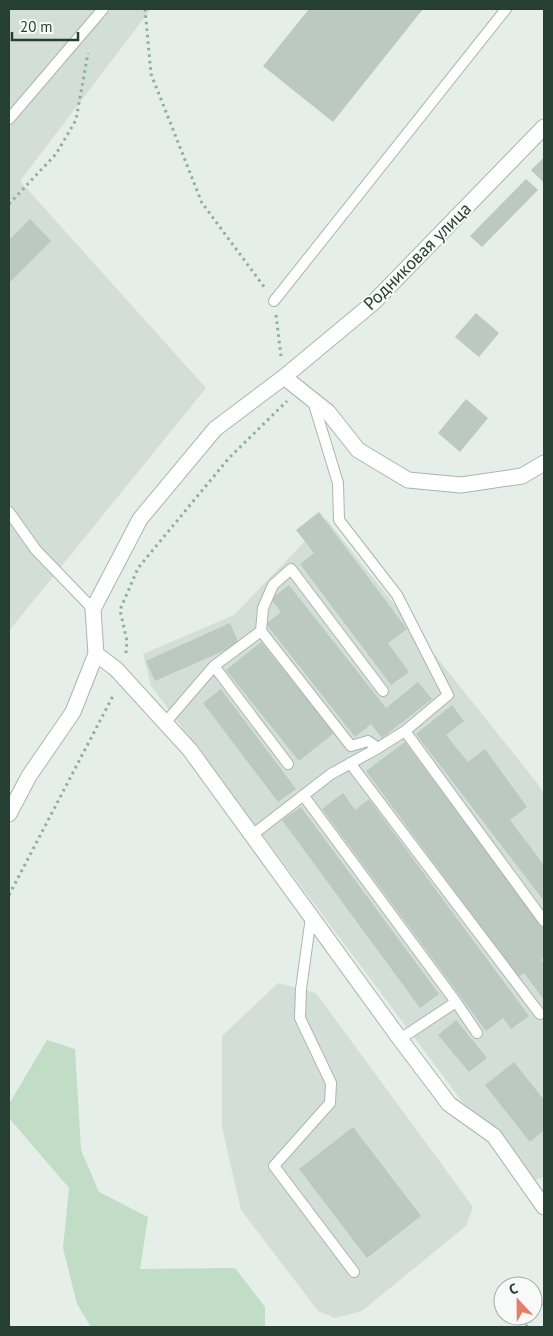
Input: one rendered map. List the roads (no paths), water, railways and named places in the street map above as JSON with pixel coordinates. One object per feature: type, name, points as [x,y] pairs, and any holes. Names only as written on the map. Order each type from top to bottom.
[{"type":"street","name":"Родниковая улица","points":[[93,608],[140,519],[215,429],[284,378],[373,302],[544,127]]},
{"type":"street","points":[[284,378],[328,412],[358,450],[408,480],[461,485],[522,476],[544,463]]},
{"type":"street","points":[[9,814],[29,776],[73,712],[96,654],[93,608]]},
{"type":"street","points":[[96,654],[116,669],[190,750],[449,1104],[494,1136],[544,1207]]},
{"type":"lane","points":[[9,119],[103,9]]},
{"type":"lane","points":[[274,300],[506,9]]},
{"type":"lane","points":[[252,835],[331,774],[405,731],[448,695],[397,595],[339,520],[338,483],[313,401]]},
{"type":"lane","points":[[9,512],[36,550],[93,608]]},
{"type":"lane","points":[[378,748],[368,741],[351,746],[261,631],[263,608],[273,585],[291,569],[382,691]]},
{"type":"lane","points":[[165,723],[214,666],[261,631]]},
{"type":"lane","points":[[214,666],[288,764]]},
{"type":"lane","points":[[405,731],[544,921]]},
{"type":"lane","points":[[350,764],[540,1014]]},
{"type":"lane","points":[[303,796],[477,1033]]},
{"type":"lane","points":[[311,917],[301,988],[300,1018],[331,1083],[330,1103],[274,1166],[354,1272]]},
{"type":"lane","points":[[400,1039],[456,1002]]}]
